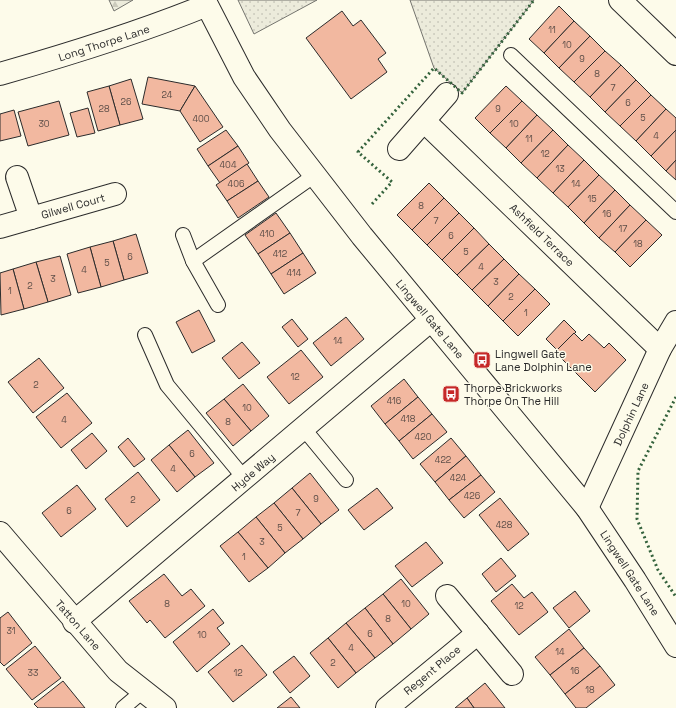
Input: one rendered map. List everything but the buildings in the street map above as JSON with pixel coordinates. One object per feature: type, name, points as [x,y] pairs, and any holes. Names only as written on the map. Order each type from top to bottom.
[{"type":"street","points":[[620,0],[676,54]]},
{"type":"street","name":"Long Thorpe Lane","points":[[0,74],[114,41],[206,5]]},
{"type":"street","name":"Lingwell Gate Lane","points":[[206,5],[244,77],[280,130],[362,236],[587,508],[635,580],[676,646]]},
{"type":"street","points":[[398,149],[447,94]]},
{"type":"street","name":"Ashfield Terrace","points":[[424,120],[660,349]]},
{"type":"street","name":"Gilwell Court","points":[[18,177],[30,218]]},
{"type":"street","name":"Gilwell Court","points":[[0,227],[115,194]]},
{"type":"street","name":"Hyde Way","points":[[74,622],[245,479],[431,320]]},
{"type":"street","name":"Dolphin Lane","points":[[587,508],[660,349],[676,322]]},
{"type":"street","name":"Tatton Lane","points":[[0,533],[74,622],[118,671],[165,708]]},
{"type":"street","points":[[446,596],[512,674]]},
{"type":"street","name":"Regent Place","points":[[387,708],[478,633]]},
{"type":"lane","points":[[511,55],[676,212]]},
{"type":"lane","points":[[193,261],[315,175]]},
{"type":"lane","points":[[183,235],[193,261],[218,305]]},
{"type":"lane","points":[[145,335],[167,385],[245,479]]},
{"type":"lane","points":[[304,429],[346,480]]},
{"type":"lane","points":[[122,708],[143,691]]},
{"type":"green space","points":[[109,0],[133,0],[114,11]]},
{"type":"green space","points":[[238,0],[317,0],[254,34]]},
{"type":"green space","points":[[410,0],[534,0],[462,93],[434,68]]},
{"type":"hedge","points":[[372,204],[392,182],[358,152],[434,68],[462,93],[534,0]]},
{"type":"hedge","points":[[676,397],[638,471],[637,519],[658,570],[676,597]]},
{"type":"place","name":"Lingwell Gate Lane Dolphin Lane","points":[[482,360]]},
{"type":"place","name":"Thorpe Brickworks Thorpe On The Hill","points":[[451,394]]}]
